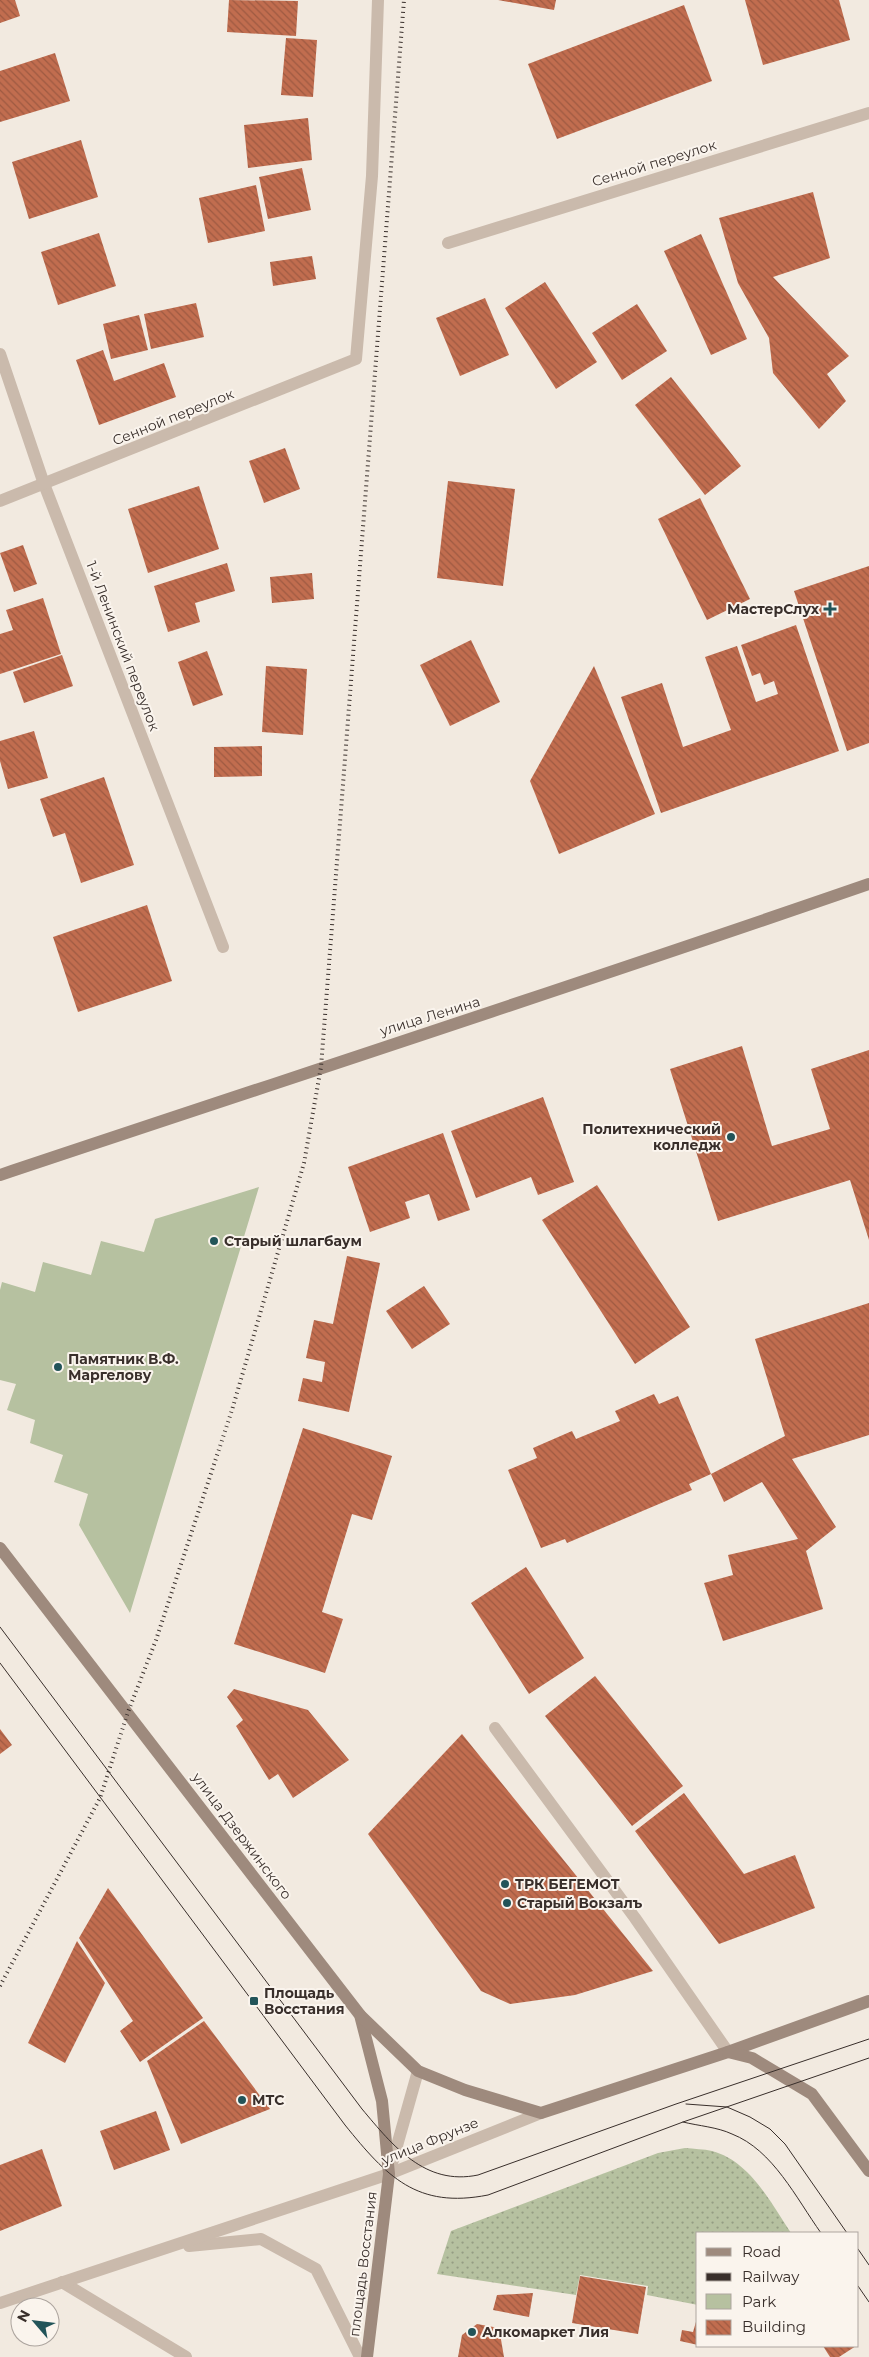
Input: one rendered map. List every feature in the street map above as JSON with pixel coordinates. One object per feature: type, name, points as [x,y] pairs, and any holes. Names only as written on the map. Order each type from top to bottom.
[{"type":"main road","name":"улица Ленина","points":[[0,1175],[346,1058],[516,1005],[869,884]]},
{"type":"main road","name":"улица Дзержинского","points":[[0,1548],[360,2015],[382,2101],[389,2174]]},
{"type":"main road","name":"улица Фрунзе","points":[[541,2113],[728,2052],[869,2001]]},
{"type":"main road","points":[[360,2015],[418,2071],[465,2090],[541,2113]]},
{"type":"main road","points":[[728,2052],[752,2058],[812,2094],[869,2171]]},
{"type":"main road","name":"площадь Восстания","points":[[367,2357],[389,2174]]},
{"type":"street","name":"Сенной переулок","points":[[0,501],[356,359],[372,176],[378,0]]},
{"type":"street","name":"Сенной переулок","points":[[448,243],[869,113]]},
{"type":"street","name":"1-й Ленинский переулок","points":[[0,354],[44,484],[223,947]]},
{"type":"street","points":[[495,1728],[635,1918],[728,2052]]},
{"type":"street","points":[[389,2174],[418,2071]]},
{"type":"street","name":"улица Фрунзе","points":[[0,2303],[389,2174],[541,2113]]},
{"type":"street","points":[[164,2249],[261,2239],[316,2269],[360,2357]]},
{"type":"street","points":[[62,2282],[186,2357]]},
{"type":"green space","points":[[259,1187],[130,1613],[79,1525],[88,1494],[54,1482],[63,1455],[30,1443],[35,1420],[7,1410],[16,1384],[0,1380],[0,1290],[2,1282],[35,1292],[43,1262],[91,1275],[101,1241],[144,1252],[155,1219]]},
{"type":"green space","points":[[685,2148],[712,2151],[725,2156],[738,2164],[758,2184],[790,2232],[696,2232],[696,2305],[647,2295],[648,2286],[580,2275],[576,2295],[437,2274],[451,2231],[658,2153]]},
{"type":"building","points":[[0,0],[15,0],[20,16],[0,23]]},
{"type":"building","points":[[229,0],[298,1],[296,36],[227,32]]},
{"type":"building","points":[[498,0],[556,0],[554,10]]},
{"type":"building","points":[[745,0],[839,0],[850,40],[763,65]]},
{"type":"building","points":[[684,5],[712,81],[557,139],[528,64]]},
{"type":"building","points":[[286,38],[317,40],[313,97],[281,95]]},
{"type":"building","points":[[55,53],[70,101],[0,122],[0,71]]},
{"type":"building","points":[[308,118],[312,160],[248,168],[244,125]]},
{"type":"building","points":[[81,140],[98,197],[29,219],[12,162]]},
{"type":"building","points":[[302,168],[311,210],[268,219],[259,177]]},
{"type":"building","points":[[256,185],[265,231],[208,243],[199,198]]},
{"type":"building","points":[[813,192],[830,258],[773,277],[849,356],[827,374],[846,401],[819,429],[773,373],[769,338],[738,283],[719,218]]},
{"type":"building","points":[[99,233],[116,286],[58,305],[41,252]]},
{"type":"building","points":[[701,234],[747,339],[711,355],[664,251]]},
{"type":"building","points":[[312,256],[316,279],[273,286],[270,262]]},
{"type":"building","points":[[545,282],[597,362],[556,389],[505,308]]},
{"type":"building","points":[[485,298],[509,355],[460,376],[436,318]]},
{"type":"building","points":[[196,303],[204,337],[151,349],[144,314]]},
{"type":"building","points":[[637,304],[667,351],[622,380],[592,333]]},
{"type":"building","points":[[139,315],[148,350],[111,359],[103,324]]},
{"type":"building","points":[[103,350],[114,381],[164,363],[176,397],[99,425],[76,360]]},
{"type":"building","points":[[671,377],[741,466],[705,495],[635,405]]},
{"type":"building","points":[[285,448],[300,489],[264,503],[249,461]]},
{"type":"building","points":[[448,481],[515,489],[503,586],[437,578]]},
{"type":"building","points":[[199,486],[219,549],[148,573],[128,509]]},
{"type":"building","points":[[700,498],[750,599],[707,620],[658,519]]},
{"type":"building","points":[[23,545],[37,584],[14,592],[0,553]]},
{"type":"building","points":[[227,563],[235,591],[195,603],[200,622],[168,632],[154,586]]},
{"type":"building","points":[[869,566],[869,743],[847,751],[794,591]]},
{"type":"building","points":[[312,573],[314,599],[272,603],[270,577]]},
{"type":"building","points":[[43,598],[61,654],[0,674],[0,634],[13,630],[6,610]]},
{"type":"building","points":[[796,625],[839,751],[661,813],[621,697],[662,683],[683,747],[731,730],[705,657],[737,646],[756,702],[778,694],[774,681],[764,685],[760,673],[752,676],[741,645]]},
{"type":"building","points":[[471,640],[500,702],[450,726],[420,665]]},
{"type":"building","points":[[207,651],[223,695],[193,706],[178,662]]},
{"type":"building","points":[[62,655],[73,686],[24,703],[13,672]]},
{"type":"building","points":[[266,666],[307,669],[303,735],[262,732]]},
{"type":"building","points":[[594,666],[655,814],[559,854],[530,781]]},
{"type":"building","points":[[34,731],[48,778],[8,789],[0,761],[0,741]]},
{"type":"building","points":[[262,746],[262,776],[214,777],[214,747]]},
{"type":"building","points":[[104,777],[134,865],[81,883],[65,833],[53,837],[40,799]]},
{"type":"building","points":[[147,905],[172,981],[78,1012],[53,937]]},
{"type":"building","name":"Политехнический колледж","points":[[742,1046],[772,1146],[830,1129],[811,1069],[869,1050],[869,1240],[850,1180],[718,1221],[670,1069]]},
{"type":"building","points":[[543,1097],[574,1182],[538,1195],[531,1177],[476,1198],[451,1131]]},
{"type":"building","points":[[443,1133],[470,1210],[438,1221],[429,1194],[405,1202],[410,1218],[370,1232],[348,1167]]},
{"type":"building","points":[[597,1185],[690,1327],[635,1364],[542,1220]]},
{"type":"building","points":[[347,1256],[380,1263],[349,1412],[298,1401],[303,1378],[322,1382],[325,1362],[306,1358],[314,1320],[333,1324]]},
{"type":"building","points":[[424,1286],[450,1324],[412,1349],[386,1311]]},
{"type":"building","points":[[869,1303],[869,1435],[792,1459],[836,1527],[806,1551],[823,1609],[723,1641],[704,1583],[733,1575],[728,1555],[798,1539],[762,1482],[724,1502],[711,1474],[785,1436],[755,1339]]},
{"type":"building","points":[[654,1394],[659,1404],[678,1396],[711,1474],[689,1484],[692,1490],[567,1543],[565,1539],[541,1548],[508,1470],[537,1458],[533,1448],[572,1431],[576,1439],[620,1421],[615,1411]]},
{"type":"building","points":[[303,1428],[392,1456],[372,1520],[352,1514],[322,1612],[343,1619],[325,1673],[234,1644]]},
{"type":"building","points":[[526,1567],[584,1658],[529,1694],[471,1603]]},
{"type":"building","points":[[595,1676],[683,1786],[632,1826],[545,1716]]},
{"type":"building","points":[[234,1689],[308,1710],[349,1760],[293,1798],[278,1774],[269,1780],[236,1726],[243,1720],[227,1697]]},
{"type":"building","points":[[0,1729],[12,1745],[0,1754]]},
{"type":"building","name":"Старый Вокзалъ","points":[[462,1734],[653,1971],[575,1995],[510,2004],[481,1991],[368,1834]]},
{"type":"building","points":[[684,1793],[744,1874],[795,1855],[815,1908],[719,1944],[635,1831]]},
{"type":"building","points":[[108,1888],[203,2018],[140,2062],[120,2031],[133,2021],[79,1938]]},
{"type":"building","points":[[77,1941],[105,1983],[65,2063],[28,2043]]},
{"type":"building","points":[[204,2021],[270,2109],[181,2144],[147,2061]]},
{"type":"building","points":[[156,2111],[170,2150],[114,2170],[100,2131]]},
{"type":"building","points":[[42,2149],[62,2206],[0,2231],[0,2165]]},
{"type":"building","points":[[580,2276],[646,2287],[638,2334],[572,2323]]},
{"type":"building","points":[[533,2293],[529,2317],[493,2310],[497,2295]]},
{"type":"building","points":[[696,2322],[696,2345],[680,2341],[682,2330],[693,2332]]},
{"type":"building","points":[[477,2324],[499,2328],[504,2357],[458,2357],[462,2335]]},
{"type":"building","points":[[824,2347],[854,2347],[839,2357],[830,2357]]},
{"type":"tram line","points":[[0,1627],[362,2109],[398,2149],[426,2169],[442,2175],[459,2177],[478,2175],[676,2104],[869,2039]]},
{"type":"tram line","points":[[0,1663],[360,2144],[390,2174],[406,2185],[423,2193],[442,2197],[463,2198],[488,2195],[683,2122],[869,2058]]},
{"type":"tram line","points":[[686,2104],[727,2107],[750,2117],[770,2129],[785,2144],[846,2232]]},
{"type":"tram line","points":[[683,2122],[726,2132],[747,2141],[760,2151],[782,2176],[820,2232]]},
{"type":"tram line","points":[[859,2250],[869,2265]]},
{"type":"tram line","points":[[859,2287],[869,2302]]},
{"type":"railway","points":[[0,1986],[100,1798],[128,1712],[156,1640],[232,1410],[304,1163],[321,1067],[404,0]]},
{"type":"place","name":"МастерСлух","points":[[830,609]]},
{"type":"place","name":"Политехнический колледж","points":[[731,1137]]},
{"type":"place","name":"Старый шлагбаум","points":[[214,1241]]},
{"type":"place","name":"Памятник В.Ф. Маргелову","points":[[58,1367]]},
{"type":"place","name":"ТРК БЕГЕМОТ","points":[[505,1884]]},
{"type":"place","name":"Старый Вокзалъ","points":[[507,1903]]},
{"type":"place","name":"Площадь Восстания","points":[[254,2001]]},
{"type":"place","name":"МТС","points":[[242,2100]]},
{"type":"place","name":"Алкомаркет Лия","points":[[472,2332]]}]
